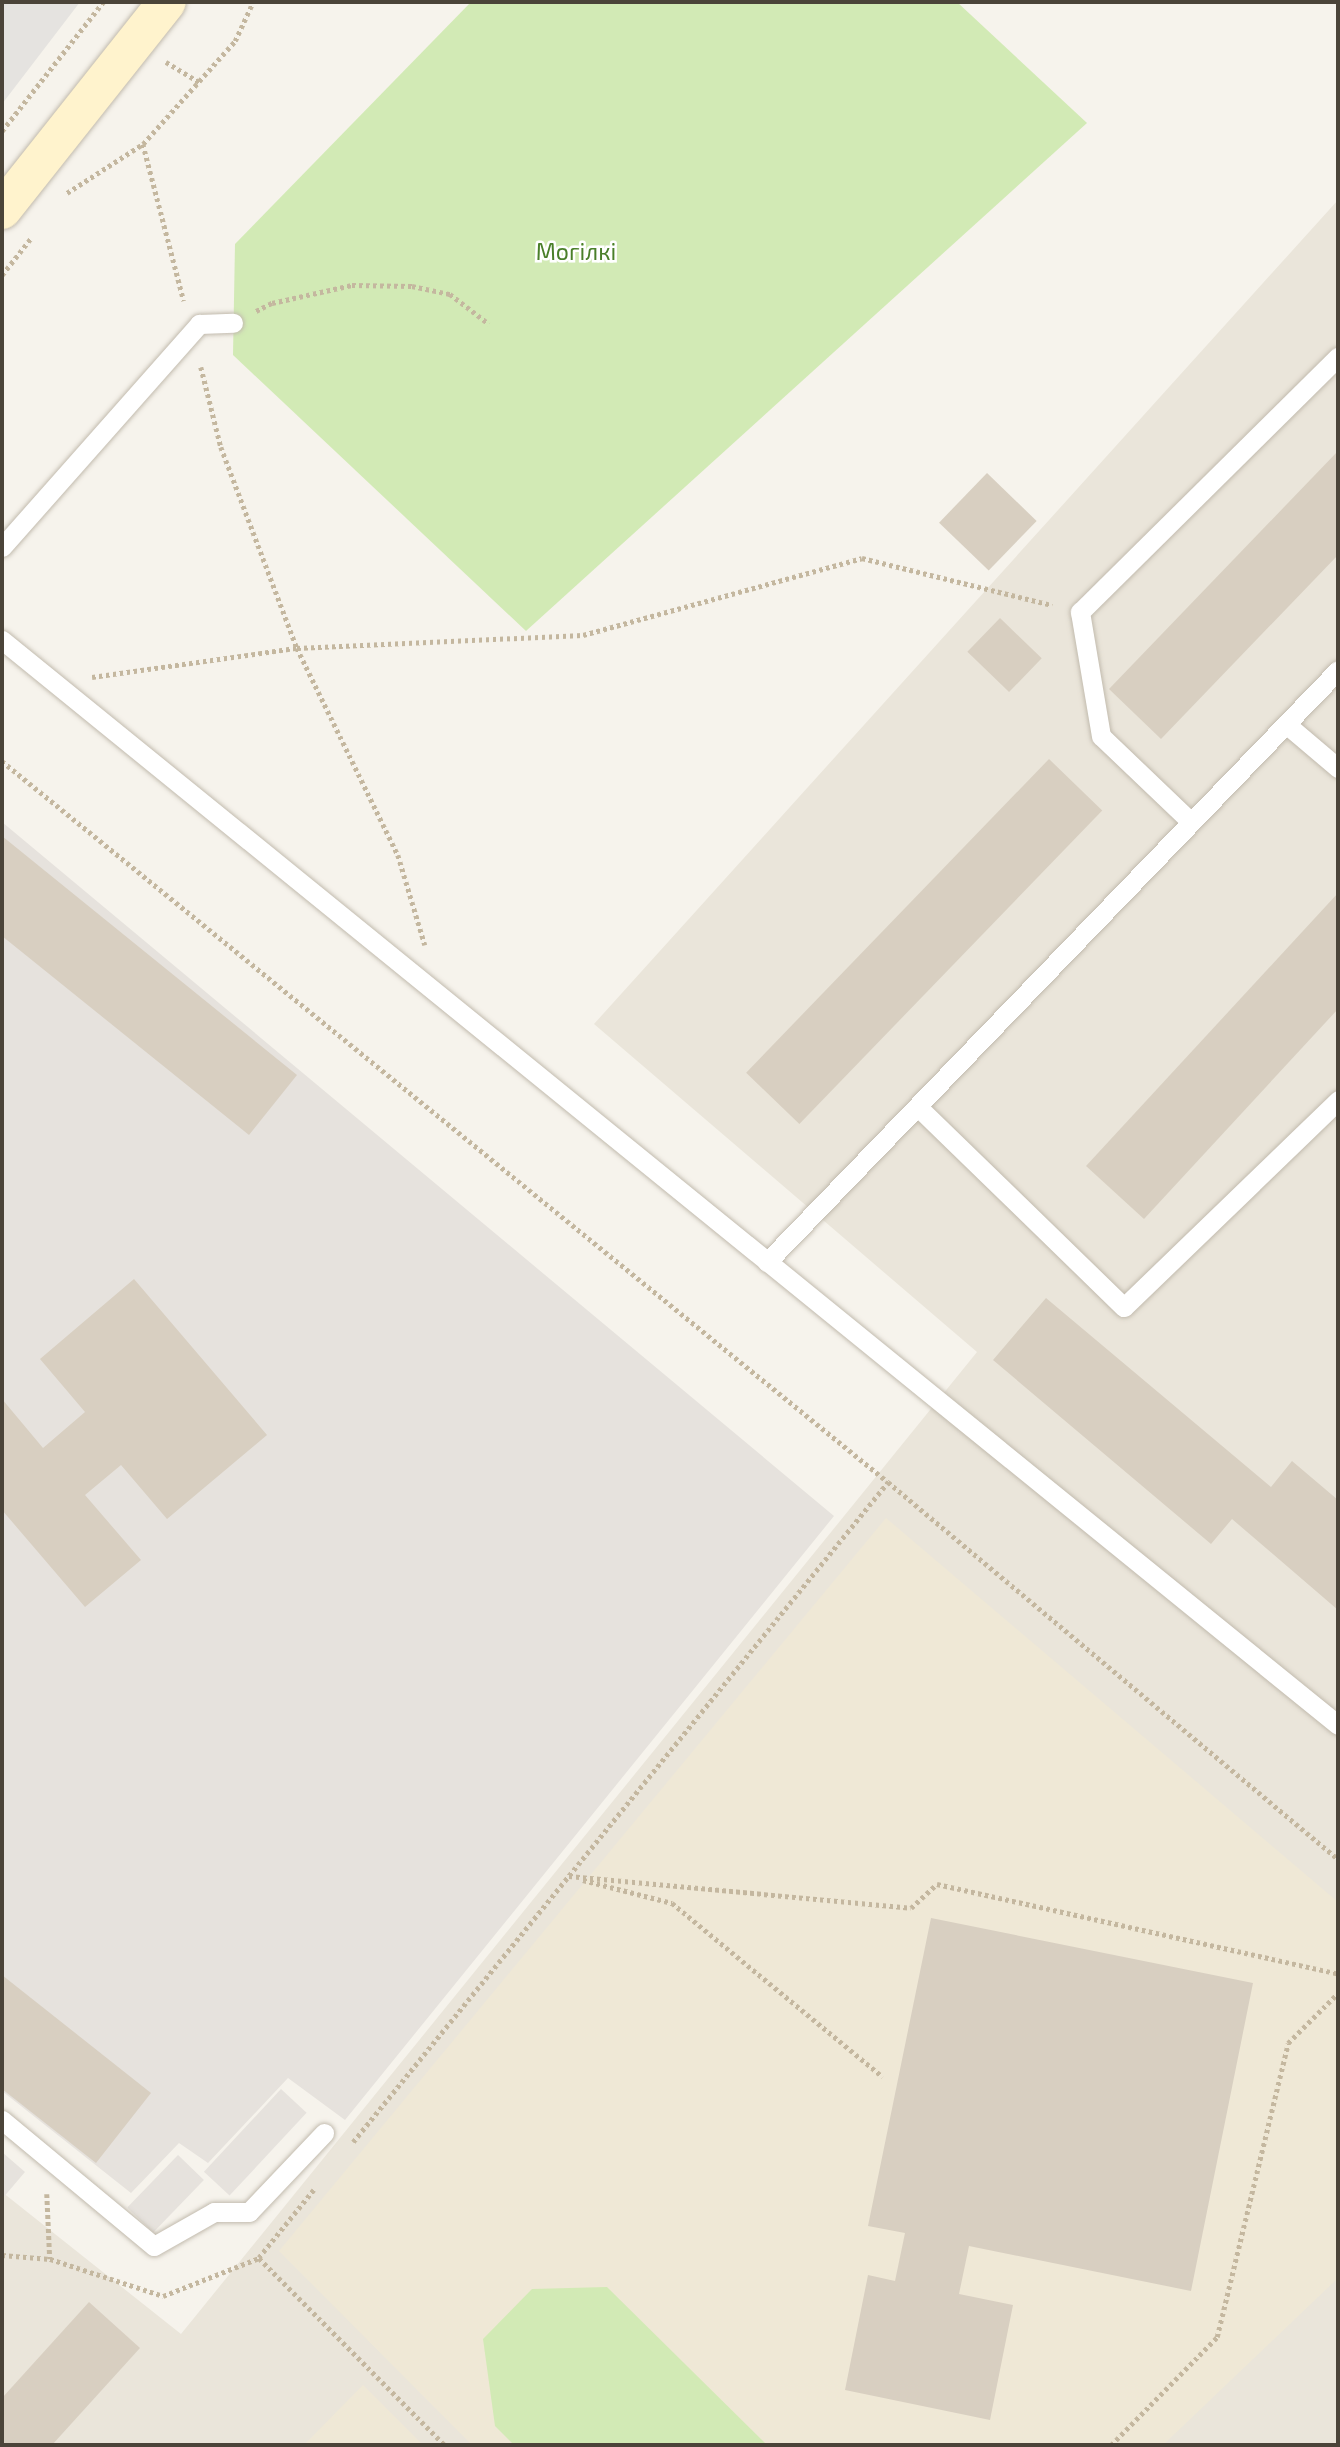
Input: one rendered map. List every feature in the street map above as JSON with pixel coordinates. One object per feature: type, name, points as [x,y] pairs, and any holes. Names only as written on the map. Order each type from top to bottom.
[{"type":"main road","points":[[2,210],[167,2]]},
{"type":"lane","points":[[2,547],[199,324],[233,323]]},
{"type":"lane","points":[[1191,822],[1101,736],[1080,612],[1338,357]]},
{"type":"lane","points":[[2,640],[1338,1725]]},
{"type":"lane","points":[[767,1262],[1338,670]]},
{"type":"lane","points":[[1286,724],[1338,768]]},
{"type":"lane","points":[[918,1107],[1124,1307],[1338,1100]]},
{"type":"lane","points":[[2,2120],[154,2246],[214,2212],[249,2213],[324,2133]]},
{"type":"path","points":[[2,131],[103,2]]},
{"type":"path","points":[[58,204],[66,194],[143,144],[235,41],[253,2]]},
{"type":"path","points":[[143,144],[221,447],[297,648],[398,855],[440,996]]},
{"type":"path","points":[[2,275],[34,234]]},
{"type":"path","points":[[233,323],[272,303],[352,285],[412,286],[450,294],[489,324]]},
{"type":"path","points":[[53,682],[297,648],[583,635],[862,558],[1080,612]]},
{"type":"path","points":[[2,761],[888,1482],[1338,1859]]},
{"type":"path","points":[[345,2152],[888,1482]]},
{"type":"path","points":[[569,1876],[911,1908],[937,1884],[1338,1974]]},
{"type":"path","points":[[569,1876],[672,1903],[883,2077]]},
{"type":"path","points":[[1111,2445],[1217,2337],[1288,2043],[1338,1993]]},
{"type":"path","points":[[46,2156],[50,2259]]},
{"type":"path","points":[[2,2255],[50,2259],[163,2296],[259,2258],[319,2184]]},
{"type":"path","points":[[259,2258],[445,2445]]},
{"type":"shaded area","points":[[2,2],[80,2],[2,104]]},
{"type":"shaded area","points":[[1338,200],[1338,2445],[2,2445],[2,2192],[181,2334],[977,1352],[594,1024]]},
{"type":"shaded area","points":[[2,822],[834,1516],[345,2120],[288,2078],[208,2163],[179,2143],[131,2193],[2,2091]]},
{"type":"shaded area","points":[[886,1518],[1338,1902],[1338,2278],[1163,2445],[472,2445],[279,2251]]},
{"type":"shaded area","points":[[281,2089],[307,2113],[230,2196],[204,2172]]},
{"type":"shaded area","points":[[2,2152],[25,2172],[2,2199]]},
{"type":"shaded area","points":[[178,2155],[204,2180],[153,2233],[127,2208]]},
{"type":"shaded area","points":[[363,2385],[423,2445],[304,2445]]},
{"type":"green space","name":"Могілкі","points":[[471,2],[957,2],[1087,123],[526,631],[233,355],[235,244]]},
{"type":"green space","points":[[607,2287],[767,2445],[514,2445],[495,2426],[483,2339],[532,2289]]},
{"type":"building","points":[[1338,451],[1338,555],[1161,739],[1109,689]]},
{"type":"building","points":[[987,473],[1037,521],[989,571],[939,523]]},
{"type":"building","points":[[1000,618],[1042,658],[1009,692],[967,652]]},
{"type":"building","points":[[1049,759],[1102,810],[799,1124],[746,1073]]},
{"type":"building","points":[[2,836],[297,1075],[249,1135],[2,936]]},
{"type":"building","points":[[1338,893],[1338,1009],[1144,1219],[1086,1166]]},
{"type":"building","points":[[134,1279],[267,1435],[167,1519],[121,1465],[85,1495],[141,1560],[85,1607],[2,1510],[2,1399],[43,1448],[85,1412],[40,1359]]},
{"type":"building","points":[[1046,1298],[1271,1487],[1292,1461],[1338,1500],[1338,1610],[1232,1519],[1211,1544],[993,1360]]},
{"type":"building","points":[[931,1918],[1253,1983],[1191,2291],[969,2246],[959,2294],[1013,2305],[990,2420],[845,2390],[868,2275],[895,2281],[905,2233],[868,2226]]},
{"type":"building","points":[[2,1975],[151,2093],[96,2163],[2,2089]]},
{"type":"building","points":[[89,2302],[140,2348],[52,2445],[2,2445],[2,2398]]}]
